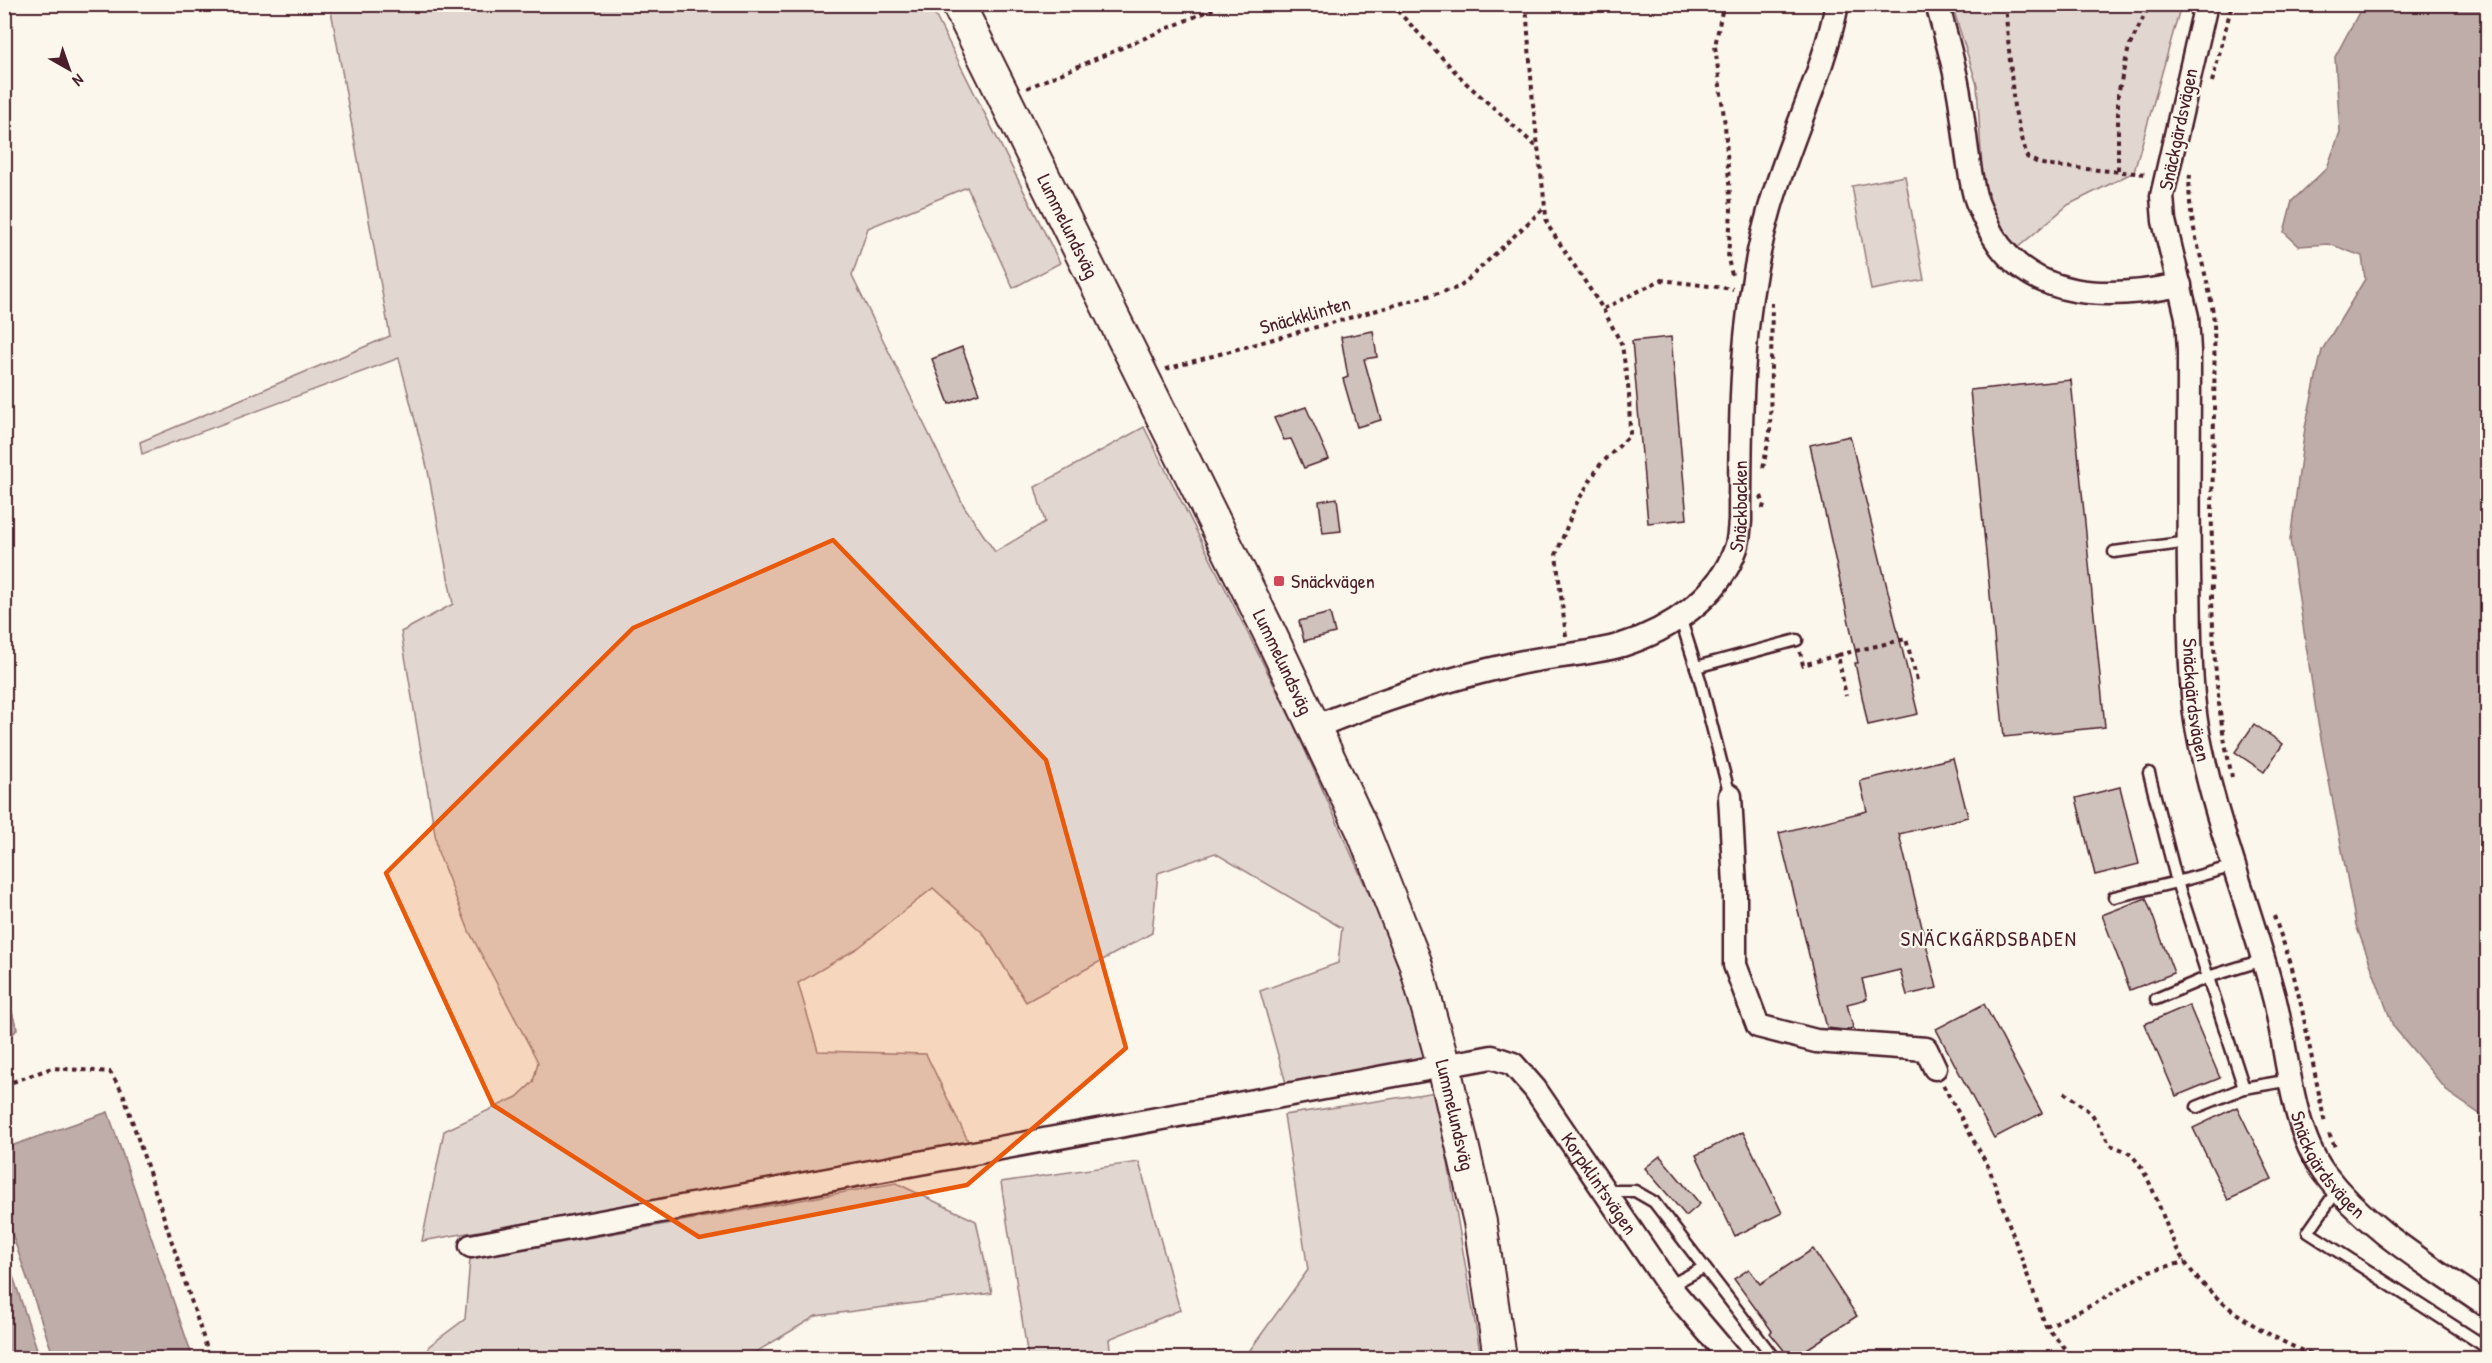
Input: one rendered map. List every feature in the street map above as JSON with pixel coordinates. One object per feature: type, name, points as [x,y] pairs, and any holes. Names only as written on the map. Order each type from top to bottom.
[{"type":"main road","name":"Lummelundsväg","points":[[958,4],[1315,727],[1362,831],[1415,962],[1444,1067],[1480,1222],[1500,1359]]},
{"type":"street","name":"Snäckbacken","points":[[1315,727],[1424,689],[1514,664],[1621,645],[1654,632],[1680,617],[1716,585],[1729,566],[1737,546],[1740,521],[1744,350],[1750,301],[1769,209],[1837,4]]},
{"type":"street","points":[[1937,4],[1958,88],[1976,198],[1985,222],[2009,258],[2022,270],[2057,287],[2122,293],[2180,285]]},
{"type":"street","name":"Snäckgärdsvägen","points":[[2206,4],[2162,196],[2164,221],[2187,317],[2190,645],[2196,720],[2213,800],[2275,1002],[2299,1117],[2313,1154],[2350,1204],[2385,1233],[2487,1306]]},
{"type":"street","points":[[1730,796],[1735,885],[1735,965],[1758,1026],[1816,1041],[1926,1049],[1935,1068]]},
{"type":"street","name":"Korpklintsvägen","points":[[471,1246],[1492,1057],[1513,1064],[1535,1089],[1669,1286],[1730,1359]]},
{"type":"lane","points":[[2114,552],[2189,542]]},
{"type":"lane","points":[[1680,617],[1696,667],[1730,796]]},
{"type":"lane","points":[[1696,667],[1797,640]]},
{"type":"lane","points":[[2149,773],[2177,882],[2244,1088]]},
{"type":"lane","points":[[2114,897],[2234,866]]},
{"type":"lane","points":[[2156,999],[2208,977],[2263,960]]},
{"type":"lane","points":[[2198,1107],[2244,1088],[2291,1080]]},
{"type":"lane","points":[[2338,1189],[2308,1232],[2483,1345],[2487,1341]]},
{"type":"lane","points":[[1603,1191],[1635,1191],[1654,1202],[1774,1359]]},
{"type":"lane","points":[[1669,1286],[1703,1268]]},
{"type":"path","points":[[1017,92],[1226,4]]},
{"type":"path","points":[[1390,4],[1466,83],[1538,148]]},
{"type":"path","points":[[1526,4],[1547,224],[1603,309],[1622,345],[1629,393],[1630,435],[1599,465],[1575,506],[1556,555],[1568,655]]},
{"type":"path","points":[[1603,309],[1661,280],[1737,289],[1728,259],[1731,210],[1725,125],[1715,46],[1722,10],[1727,4]]},
{"type":"path","points":[[2005,4],[2014,107],[2027,157],[2038,163],[2052,166],[2118,170],[2165,177]]},
{"type":"path","points":[[2118,170],[2118,94],[2129,47],[2150,4]]},
{"type":"path","points":[[2209,93],[2232,4]]},
{"type":"path","points":[[2192,167],[2189,195],[2192,224],[2212,300],[2215,369],[2212,496],[2214,633],[2221,719],[2232,782]]},
{"type":"path","name":"Snäckklinten","points":[[1157,372],[1460,287],[1545,207]]},
{"type":"path","points":[[1797,640],[1803,665],[1906,639],[1918,684]]},
{"type":"path","points":[[1838,655],[1846,696]]},
{"type":"path","points":[[2273,913],[2294,975],[2325,1126],[2340,1158]]},
{"type":"path","points":[[4,1084],[52,1068],[110,1072],[123,1093],[210,1359]]},
{"type":"path","points":[[1935,1068],[1989,1168],[2046,1327],[2073,1359]]},
{"type":"path","points":[[2064,1092],[2092,1114],[2110,1145],[2128,1152],[2146,1176],[2178,1252],[2212,1292],[2237,1314],[2269,1335],[2309,1356],[2320,1359]]},
{"type":"path","points":[[2046,1327],[2094,1304],[2149,1271],[2186,1262]]},
{"type":"highlighted area","points":[[833,540],[1046,760],[1126,1048],[967,1185],[699,1237],[493,1105],[386,873],[633,628]]},
{"type":"shaded area","points":[[762,4],[764,9],[776,4],[930,5],[1060,263],[1013,288],[967,187],[868,228],[852,276],[964,506],[995,552],[1045,522],[1035,487],[1144,427],[1292,721],[1397,957],[1431,1069],[1289,1094],[1260,991],[1338,963],[1342,928],[1215,853],[1158,873],[1152,933],[1026,1002],[983,933],[933,888],[858,948],[798,983],[818,1051],[926,1054],[970,1145],[422,1241],[444,1131],[517,1097],[533,1082],[538,1062],[469,931],[438,852],[401,632],[453,604],[428,471],[399,358],[142,454],[140,442],[390,336],[330,5]]},
{"type":"shaded area","points":[[1952,5],[2181,5],[2134,172],[2068,205],[2017,248],[1997,232],[1983,185],[1977,85]]},
{"type":"shaded area","points":[[2363,5],[2487,5],[2487,1119],[2449,1093],[2393,1026],[2356,925],[2317,717],[2290,540],[2305,428],[2322,350],[2365,279],[2362,256],[2329,244],[2299,246],[2284,232],[2292,201],[2327,168],[2340,132],[2335,57]]},
{"type":"shaded area","points":[[1905,176],[1924,280],[1871,290],[1852,186]]},
{"type":"shaded area","points":[[5,989],[17,1029],[10,1038],[5,1040]]},
{"type":"shaded area","points":[[1436,1092],[1481,1358],[1240,1358],[1250,1350],[1308,1270],[1284,1115]]},
{"type":"shaded area","points":[[108,1112],[193,1358],[54,1358],[5,1213],[5,1148]]},
{"type":"shaded area","points":[[1139,1162],[1180,1310],[1109,1339],[1111,1358],[1028,1358],[1001,1182]]},
{"type":"shaded area","points":[[896,1183],[976,1221],[992,1293],[816,1316],[746,1358],[425,1358],[429,1346],[465,1319],[470,1259]]},
{"type":"shaded area","points":[[5,1252],[40,1358],[5,1358]]},
{"type":"building","points":[[1373,331],[1377,357],[1364,359],[1381,420],[1357,427],[1343,379],[1348,377],[1341,337]]},
{"type":"building","points":[[1671,337],[1687,519],[1648,523],[1632,341]]},
{"type":"building","points":[[962,347],[979,393],[949,404],[932,359]]},
{"type":"building","points":[[2071,380],[2105,727],[2004,737],[1970,390]]},
{"type":"building","points":[[1306,407],[1329,459],[1304,468],[1291,439],[1284,440],[1274,418]]},
{"type":"building","points":[[1850,436],[1918,714],[1868,725],[1855,663],[1858,663],[1810,445]]},
{"type":"building","points":[[1337,498],[1341,531],[1323,533],[1319,501]]},
{"type":"building","points":[[1330,613],[1335,633],[1304,641],[1299,621]]},
{"type":"building","points":[[2254,724],[2283,744],[2264,772],[2235,752]]},
{"type":"building","points":[[1953,758],[1968,817],[1899,834],[1937,988],[1907,995],[1900,970],[1862,979],[1867,999],[1847,1004],[1853,1028],[1845,1030],[1827,1028],[1779,833],[1867,811],[1860,781]]},
{"type":"building","points":[[2120,787],[2139,864],[2095,875],[2076,798]]},
{"type":"building","points":[[2146,898],[2174,973],[2130,990],[2102,915]]},
{"type":"building","points":[[1984,1004],[2042,1113],[1994,1138],[1936,1029]]},
{"type":"building","points":[[2189,1005],[2220,1078],[2176,1096],[2145,1024]]},
{"type":"building","points":[[2237,1107],[2272,1179],[2228,1200],[2193,1128]]},
{"type":"building","points":[[1743,1132],[1782,1213],[1735,1236],[1696,1155]]},
{"type":"building","points":[[1660,1156],[1700,1204],[1686,1216],[1645,1168]]},
{"type":"building","points":[[1813,1249],[1857,1316],[1807,1349],[1815,1359],[1791,1359],[1770,1333],[1772,1331],[1734,1279],[1749,1269],[1760,1284]]},
{"type":"place","name":"Snäckvägen","points":[[1279,581]]},
{"type":"district","name":"SNÄCKGÄRDSBADEN","points":[[1989,939]]}]
